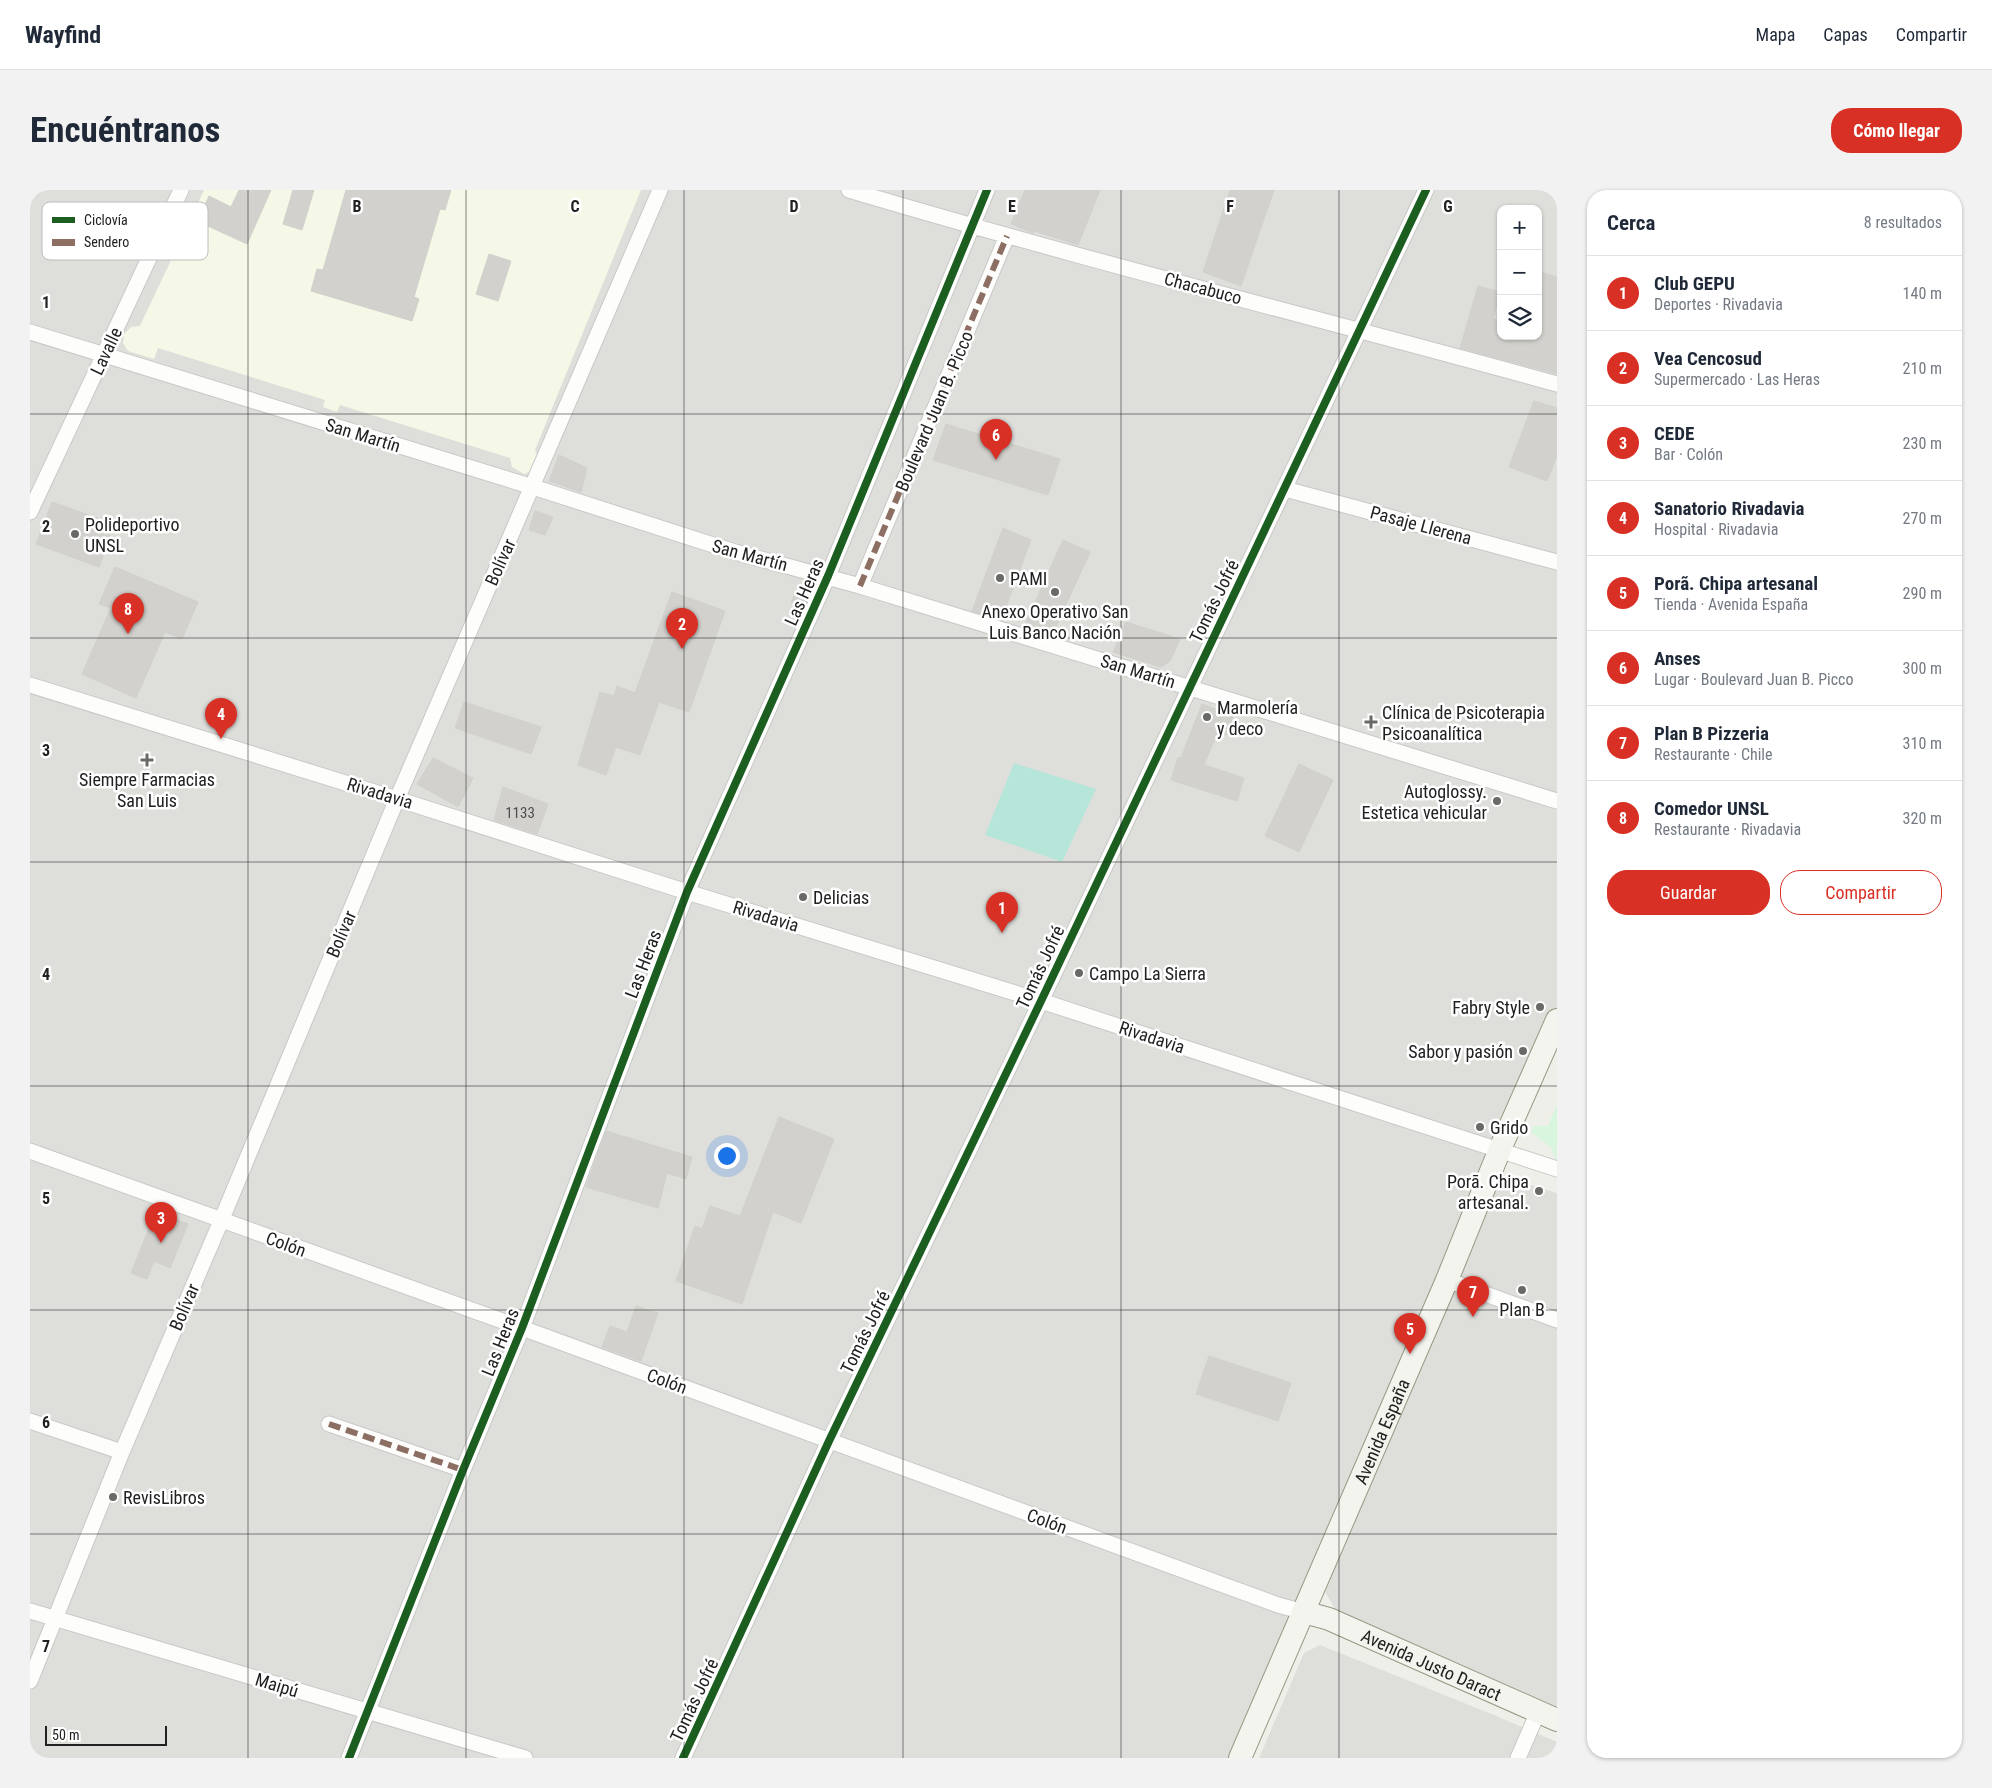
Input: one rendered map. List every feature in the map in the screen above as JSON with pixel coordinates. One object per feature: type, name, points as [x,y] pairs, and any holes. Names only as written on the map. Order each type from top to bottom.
[{"type":"main road","name":"Avenida España","points":[[1240,1758],[1447,1280],[1500,1150],[1557,1020]]},
{"type":"main road","name":"Avenida Justo Daract","points":[[1304,1612],[1329,1619],[1548,1716]]},
{"type":"street","name":"Lavalle","points":[[175,202],[181,190]]},
{"type":"street","name":"Bolívar","points":[[30,1681],[122,1452],[221,1221],[397,799],[660,190]]},
{"type":"street","name":"Chacabuco","points":[[849,190],[1007,236],[1557,384]]},
{"type":"street","name":"Las Heras","points":[[349,1758],[463,1470],[522,1328],[687,892],[828,576],[987,190]]},
{"type":"street","name":"Tomás Jofré","points":[[683,1758],[829,1441],[1285,489],[1426,190]]},
{"type":"street","name":"Boulevard Juan B. Picco","points":[[860,586],[1007,236]]},
{"type":"street","name":"Lavalle","points":[[30,512],[148,260]]},
{"type":"street","name":"San Martín","points":[[30,332],[533,487],[735,552],[828,576],[1557,801]]},
{"type":"street","name":"Pasaje Llerena","points":[[1285,489],[1557,562]]},
{"type":"street","name":"Rivadavia","points":[[30,685],[397,799],[687,892],[1041,1000],[1557,1169]]},
{"type":"street","name":"Colón","points":[[30,1151],[522,1328],[1278,1605],[1304,1612]]},
{"type":"street","points":[[1447,1280],[1557,1320]]},
{"type":"street","points":[[30,1421],[122,1452]]},
{"type":"street","points":[[329,1424],[463,1470]]},
{"type":"street","name":"Maipú","points":[[30,1611],[525,1758]]},
{"type":"street","points":[[1518,1758],[1548,1716]]},
{"type":"shaded area","points":[[30,190],[1557,190],[1557,1020],[1240,1758],[30,1758]]},
{"type":"shaded area","points":[[204,190],[641,190],[535,450],[539,459],[532,471],[524,474],[512,467],[510,458],[340,405],[337,412],[323,407],[325,400],[158,348],[154,359],[128,351],[123,343],[124,334],[131,327],[140,326],[171,260],[208,260],[208,202],[198,202]]},
{"type":"shaded area","points":[[1014,763],[1096,789],[1062,862],[985,835]]},
{"type":"shaded area","points":[[1528,1184],[1557,1193],[1557,1710],[1339,1615],[1325,1592],[1488,1196],[1507,1185]]},
{"type":"shaded area","points":[[1320,1645],[1557,1742],[1557,1758],[1259,1758],[1304,1653]]},
{"type":"green space","points":[[1557,1104],[1557,1162],[1551,1147],[1531,1132],[1534,1126],[1548,1126]]},
{"type":"building","points":[[239,190],[271,190],[247,244],[208,226],[208,202],[206,202],[209,196],[231,207]]},
{"type":"building","points":[[293,190],[314,190],[302,230],[283,224]]},
{"type":"building","points":[[346,190],[451,190],[445,210],[440,209],[414,297],[419,299],[412,321],[311,291],[317,269],[323,270]]},
{"type":"building","points":[[1025,190],[1100,190],[1078,245],[1034,231],[1033,233],[1011,224]]},
{"type":"building","points":[[1230,190],[1274,190],[1241,286],[1203,272]]},
{"type":"building","points":[[489,254],[511,261],[498,301],[476,294]]},
{"type":"building","points":[[1542,272],[1557,277],[1557,374],[1460,348],[1478,286],[1497,291],[1497,304],[1493,319],[1497,320],[1497,340],[1542,340]]},
{"type":"building","points":[[1534,401],[1557,408],[1557,456],[1547,481],[1509,467]]},
{"type":"building","points":[[946,424],[1060,459],[1048,495],[933,460]]},
{"type":"building","points":[[559,455],[587,468],[581,492],[549,481]]},
{"type":"building","name":"Polideportivo UNSL","points":[[52,502],[114,524],[99,567],[36,544]]},
{"type":"building","points":[[535,511],[553,517],[545,535],[529,530]]},
{"type":"building","name":"PAMI","points":[[1003,528],[1031,540],[1001,620],[972,611]]},
{"type":"building","name":"Anexo Operativo San Luis Banco Nación","points":[[1063,540],[1090,552],[1052,635],[1024,627]]},
{"type":"building","points":[[115,567],[198,602],[182,639],[165,632],[136,698],[82,674],[111,608],[99,604]]},
{"type":"building","points":[[799,583],[809,586],[811,591],[804,608],[791,603]]},
{"type":"building","points":[[672,592],[725,611],[689,712],[659,702],[640,755],[616,747],[606,775],[578,765],[600,692],[614,696],[617,686],[635,693]]},
{"type":"building","points":[[1126,622],[1180,639],[1170,661],[1161,667],[1113,652]]},
{"type":"building","points":[[464,702],[541,727],[531,754],[455,728]]},
{"type":"building","points":[[1202,704],[1234,716],[1227,735],[1218,731],[1204,765],[1244,778],[1237,801],[1171,780],[1178,757],[1181,758]]},
{"type":"building","points":[[433,758],[473,778],[458,807],[417,784]]},
{"type":"building","points":[[1299,764],[1333,780],[1299,852],[1265,836]]},
{"type":"building","points":[[503,787],[548,804],[537,834],[494,820]]},
{"type":"building","points":[[779,1117],[834,1139],[801,1223],[773,1212],[742,1304],[676,1281],[695,1226],[702,1229],[710,1206],[740,1216]]},
{"type":"building","points":[[606,1131],[692,1157],[686,1179],[667,1173],[658,1208],[586,1187]]},
{"type":"building","points":[[156,1211],[188,1224],[170,1268],[154,1261],[147,1279],[131,1273]]},
{"type":"building","points":[[636,1306],[658,1313],[641,1361],[602,1347],[610,1326],[627,1332]]},
{"type":"building","points":[[1209,1356],[1291,1383],[1278,1421],[1196,1394]]},
{"type":"marked path","points":[[860,586],[1007,236]]},
{"type":"marked path","points":[[329,1424],[463,1470]]},
{"type":"cycle path","points":[[349,1758],[463,1470],[522,1328],[687,892],[828,576],[987,190]]},
{"type":"cycle path","points":[[683,1758],[829,1441],[1041,1001],[1426,190]]},
{"type":"place","name":"Anses","points":[[996,460]]},
{"type":"place","name":"Polideportivo UNSL","points":[[75,534]]},
{"type":"place","name":"PAMI","points":[[1000,578]]},
{"type":"place","name":"Anexo Operativo San Luis Banco Nación","points":[[1055,592]]},
{"type":"place","name":"Comedor UNSL","points":[[128,634]]},
{"type":"place","name":"Vea Cencosud","points":[[682,649]]},
{"type":"place","name":"Marmolería y deco","points":[[1207,717]]},
{"type":"place","name":"Clínica de Psicoterapia Psicoanalítica","points":[[1371,722]]},
{"type":"place","name":"Sanatorio Rivadavia","points":[[221,739]]},
{"type":"place","name":"Siempre Farmacias San Luis","points":[[147,760]]},
{"type":"place","name":"Autoglossy. Estetica vehicular","points":[[1497,801]]},
{"type":"place","name":"Delicias","points":[[803,897]]},
{"type":"place","name":"Club GEPU","points":[[1002,933]]},
{"type":"place","name":"Campo La Sierra","points":[[1079,973]]},
{"type":"place","name":"Fabry Style","points":[[1540,1007]]},
{"type":"place","name":"Sabor y pasión","points":[[1523,1051]]},
{"type":"place","name":"Grido","points":[[1480,1127]]},
{"type":"place","name":"Porā. Chipa artesanal.","points":[[1539,1191]]},
{"type":"place","name":"CEDE","points":[[161,1243]]},
{"type":"place","name":"Plan B","points":[[1522,1290]]},
{"type":"place","name":"Plan B Pizzeria","points":[[1473,1317]]},
{"type":"place","name":"Porã. Chipa artesanal","points":[[1410,1354]]},
{"type":"place","name":"RevisLibros","points":[[113,1497]]}]
